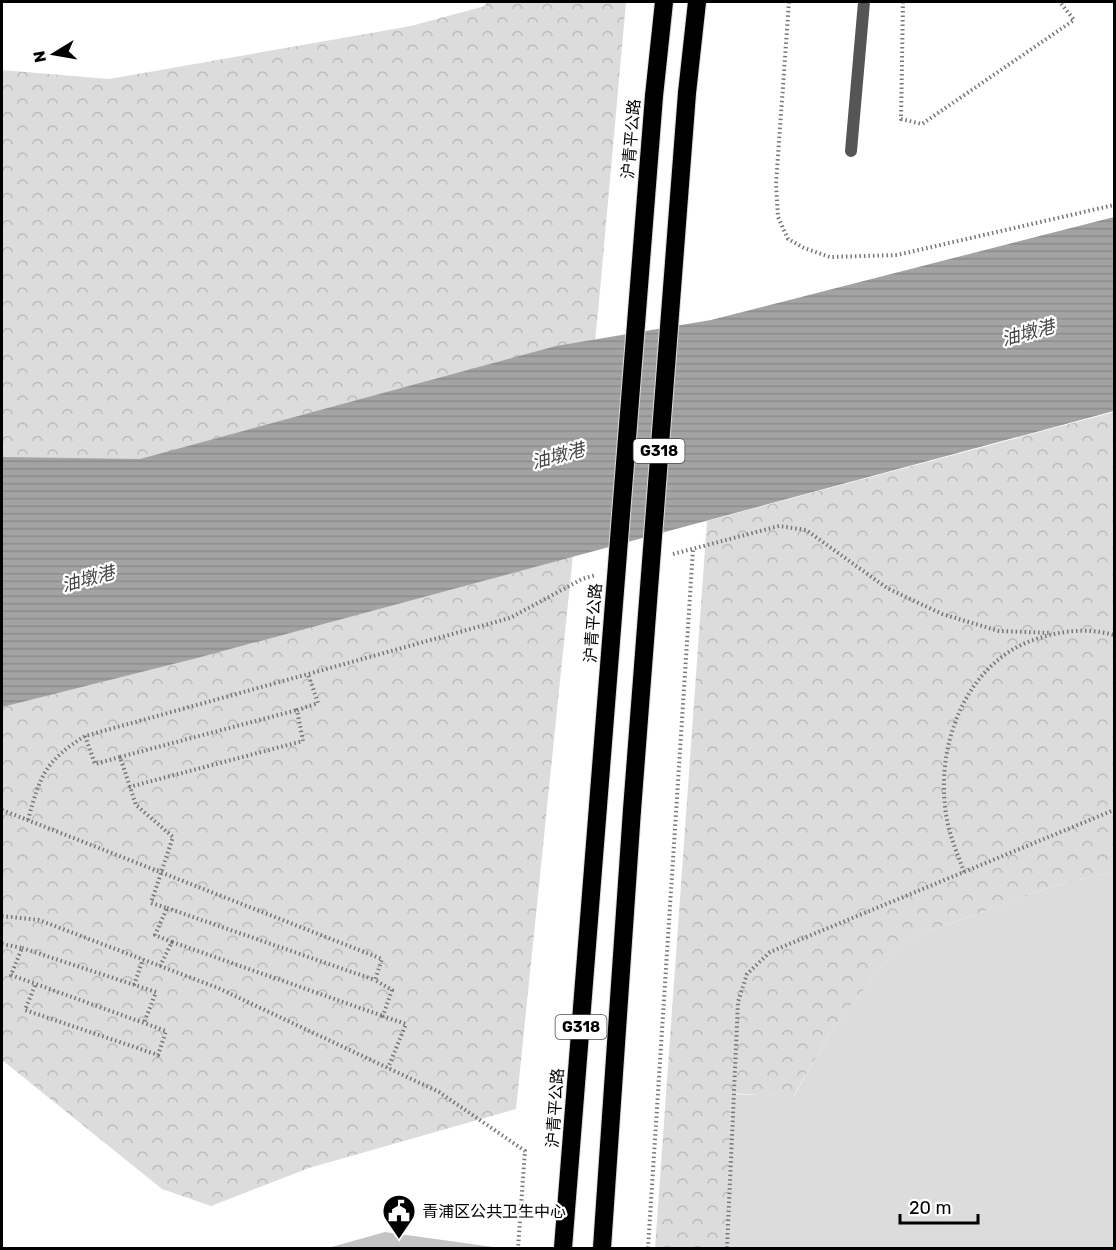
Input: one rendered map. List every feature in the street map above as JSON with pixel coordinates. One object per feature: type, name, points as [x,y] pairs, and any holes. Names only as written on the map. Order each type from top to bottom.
[{"type":"highway","name":"沪青平公路","points":[[563,1248],[654,96],[664,2]]},
{"type":"highway","name":"G318","points":[[602,1248],[632,810],[687,93],[698,2]]},
{"type":"lane","points":[[851,151],[864,2]]},
{"type":"path","points":[[789,2],[776,184],[778,217],[788,239],[804,248],[830,257],[897,255],[1114,205]]},
{"type":"path","points":[[903,2],[901,119],[922,124],[1074,20],[1060,2]]},
{"type":"path","points":[[671,555],[779,526],[806,530],[887,588],[942,614],[999,631],[1052,633],[1094,629],[1114,635]]},
{"type":"path","points":[[648,1248],[693,549]]},
{"type":"path","points":[[28,820],[40,779],[64,750],[85,736],[510,618],[582,579],[604,573]]},
{"type":"path","points":[[964,872],[946,820],[945,762],[956,717],[978,677],[1010,649],[1052,633]]},
{"type":"path","points":[[85,736],[95,764],[297,710],[318,704],[308,674]]},
{"type":"path","points":[[129,787],[303,741],[297,710]]},
{"type":"path","points":[[120,757],[136,805],[173,837],[151,903],[375,980],[392,990],[383,1016]]},
{"type":"path","points":[[2,810],[381,958],[375,980]]},
{"type":"path","points":[[728,1248],[738,1002],[747,974],[770,952],[1114,810]]},
{"type":"path","points":[[167,908],[155,935],[406,1024],[388,1068]]},
{"type":"path","points":[[2,916],[39,920],[218,988],[439,1092],[525,1151],[518,1248]]},
{"type":"path","points":[[160,966],[172,942]]},
{"type":"path","points":[[2,944],[21,948],[156,992],[144,1023]]},
{"type":"path","points":[[21,948],[11,975],[36,983],[166,1030],[158,1054],[25,1010],[36,983]]},
{"type":"path","points":[[134,985],[143,959]]},
{"type":"green space","points":[[486,2],[626,2],[599,302],[516,1109],[309,1168],[211,1206],[162,1189],[2,1060],[2,70],[109,79],[411,26],[485,6]]},
{"type":"green space","points":[[1114,412],[1114,871],[1048,888],[902,941],[833,1028],[793,1097],[731,1093],[728,1248],[655,1248],[707,521]]},
{"type":"green space","points":[[1114,871],[1114,1248],[728,1248],[731,1094],[794,1096],[833,1028],[902,941],[1048,888]]},
{"type":"water","name":"油墩港","points":[[1114,217],[1114,411],[197,658],[2,707],[2,457],[140,459],[556,346],[711,320]]},
{"type":"building","name":"青浦区公共卫生中心","points":[[385,1232],[493,1247],[493,1248],[328,1248]]},
{"type":"place","name":"青浦区公共卫生中心","points":[[399,1240]]}]
